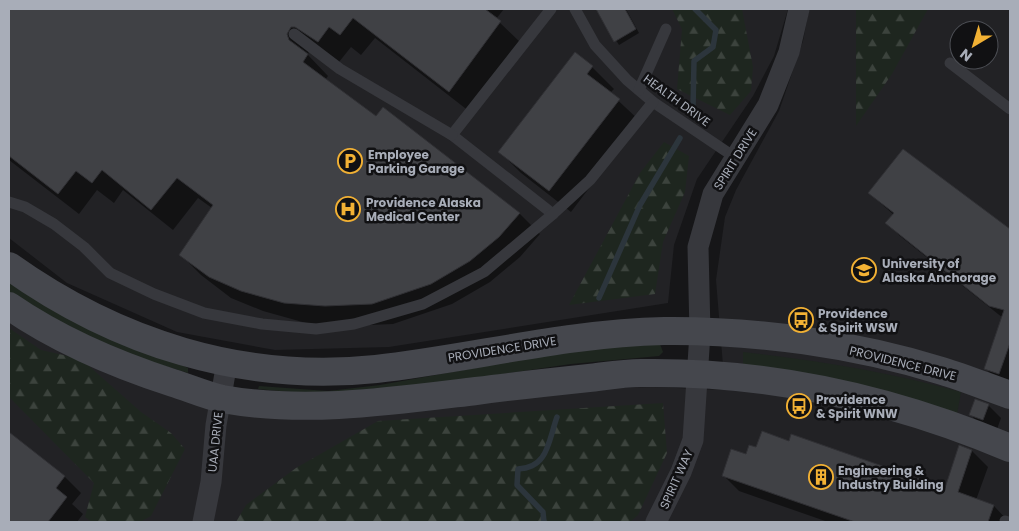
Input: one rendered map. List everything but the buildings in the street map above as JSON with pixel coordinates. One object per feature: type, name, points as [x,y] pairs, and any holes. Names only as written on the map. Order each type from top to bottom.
[{"type":"main road","name":"PROVIDENCE DRIVE","points":[[9,266],[47,293],[110,326],[158,344],[256,368],[305,371],[375,369],[599,334],[666,331],[783,338],[844,348],[940,371],[1010,395]]},
{"type":"main road","points":[[9,306],[62,340],[119,366],[220,398],[258,402],[341,405],[639,373],[698,375],[798,385],[863,399],[905,409],[972,432],[1010,448]]},
{"type":"street","name":"SPIRIT DRIVE","points":[[698,375],[700,333],[698,247],[713,194],[768,104],[789,52],[799,9]]},
{"type":"street","name":"UAA DRIVE","points":[[203,522],[211,482],[216,425],[227,362]]},
{"type":"street","name":"SPIRIT WAY","points":[[656,522],[681,472],[693,440],[698,375]]},
{"type":"lane","points":[[452,135],[551,9]]},
{"type":"lane","name":"HEALTH DRIVE","points":[[574,9],[595,45],[639,90],[653,102],[736,158]]},
{"type":"lane","points":[[639,90],[666,29]]},
{"type":"lane","points":[[294,34],[340,69],[452,135],[553,214]]},
{"type":"lane","points":[[958,70],[1010,109]]},
{"type":"lane","points":[[9,202],[25,207],[54,224],[84,247],[110,273],[154,294],[204,313],[262,324],[316,329],[354,324],[423,304],[484,272],[590,180],[653,102]]},
{"type":"shaded area","name":"Providence Alaska Medical Center","points":[[9,9],[788,9],[774,56],[753,96],[697,179],[674,245],[668,303],[389,347],[275,350],[177,332],[67,283],[9,238]]},
{"type":"shaded area","name":"University of Alaska Anchorage","points":[[809,9],[1010,9],[1010,522],[9,522],[9,320],[185,397],[653,387],[725,390],[716,280],[725,217],[736,190],[779,111],[803,41]]},
{"type":"green space","points":[[672,9],[742,9],[753,67],[751,91],[730,115],[677,89],[682,29]]},
{"type":"green space","points":[[856,9],[928,9],[892,74],[856,126]]},
{"type":"green space","points":[[664,142],[689,156],[685,192],[663,242],[655,294],[569,305],[640,173]]},
{"type":"green space","points":[[9,281],[71,319],[114,339],[182,365],[188,368],[188,373],[102,347],[9,295]]},
{"type":"green space","points":[[9,328],[41,350],[81,359],[141,412],[171,433],[185,449],[151,516],[140,522],[92,522],[85,517],[94,483],[9,397]]},
{"type":"green space","points":[[660,344],[663,352],[659,356],[571,364],[443,383],[313,394],[258,389],[259,386],[328,391],[380,385],[502,363],[547,349]]},
{"type":"green space","points":[[743,352],[853,368],[907,378],[961,392],[957,414],[743,368]]},
{"type":"green space","points":[[663,403],[667,453],[638,515],[630,522],[236,522],[246,505],[296,468],[378,421]]},
{"type":"waterway","points":[[693,109],[694,61],[713,47],[716,30],[695,9]]},
{"type":"waterway","points":[[599,298],[640,205],[680,138]]},
{"type":"waterway","points":[[544,522],[543,512],[517,485],[518,469],[528,468],[541,459],[549,444],[557,417]]},
{"type":"place","name":"Employee Parking Garage","points":[[350,161]]},
{"type":"place","name":"Providence Alaska Medical Center","points":[[348,209]]},
{"type":"place","name":"University of Alaska Anchorage","points":[[864,270]]},
{"type":"place","name":"Providence & Spirit WSW","points":[[801,320]]},
{"type":"place","name":"Providence & Spirit WNW","points":[[799,406]]},
{"type":"place","name":"Engineering & Industry Building","points":[[821,477]]}]
